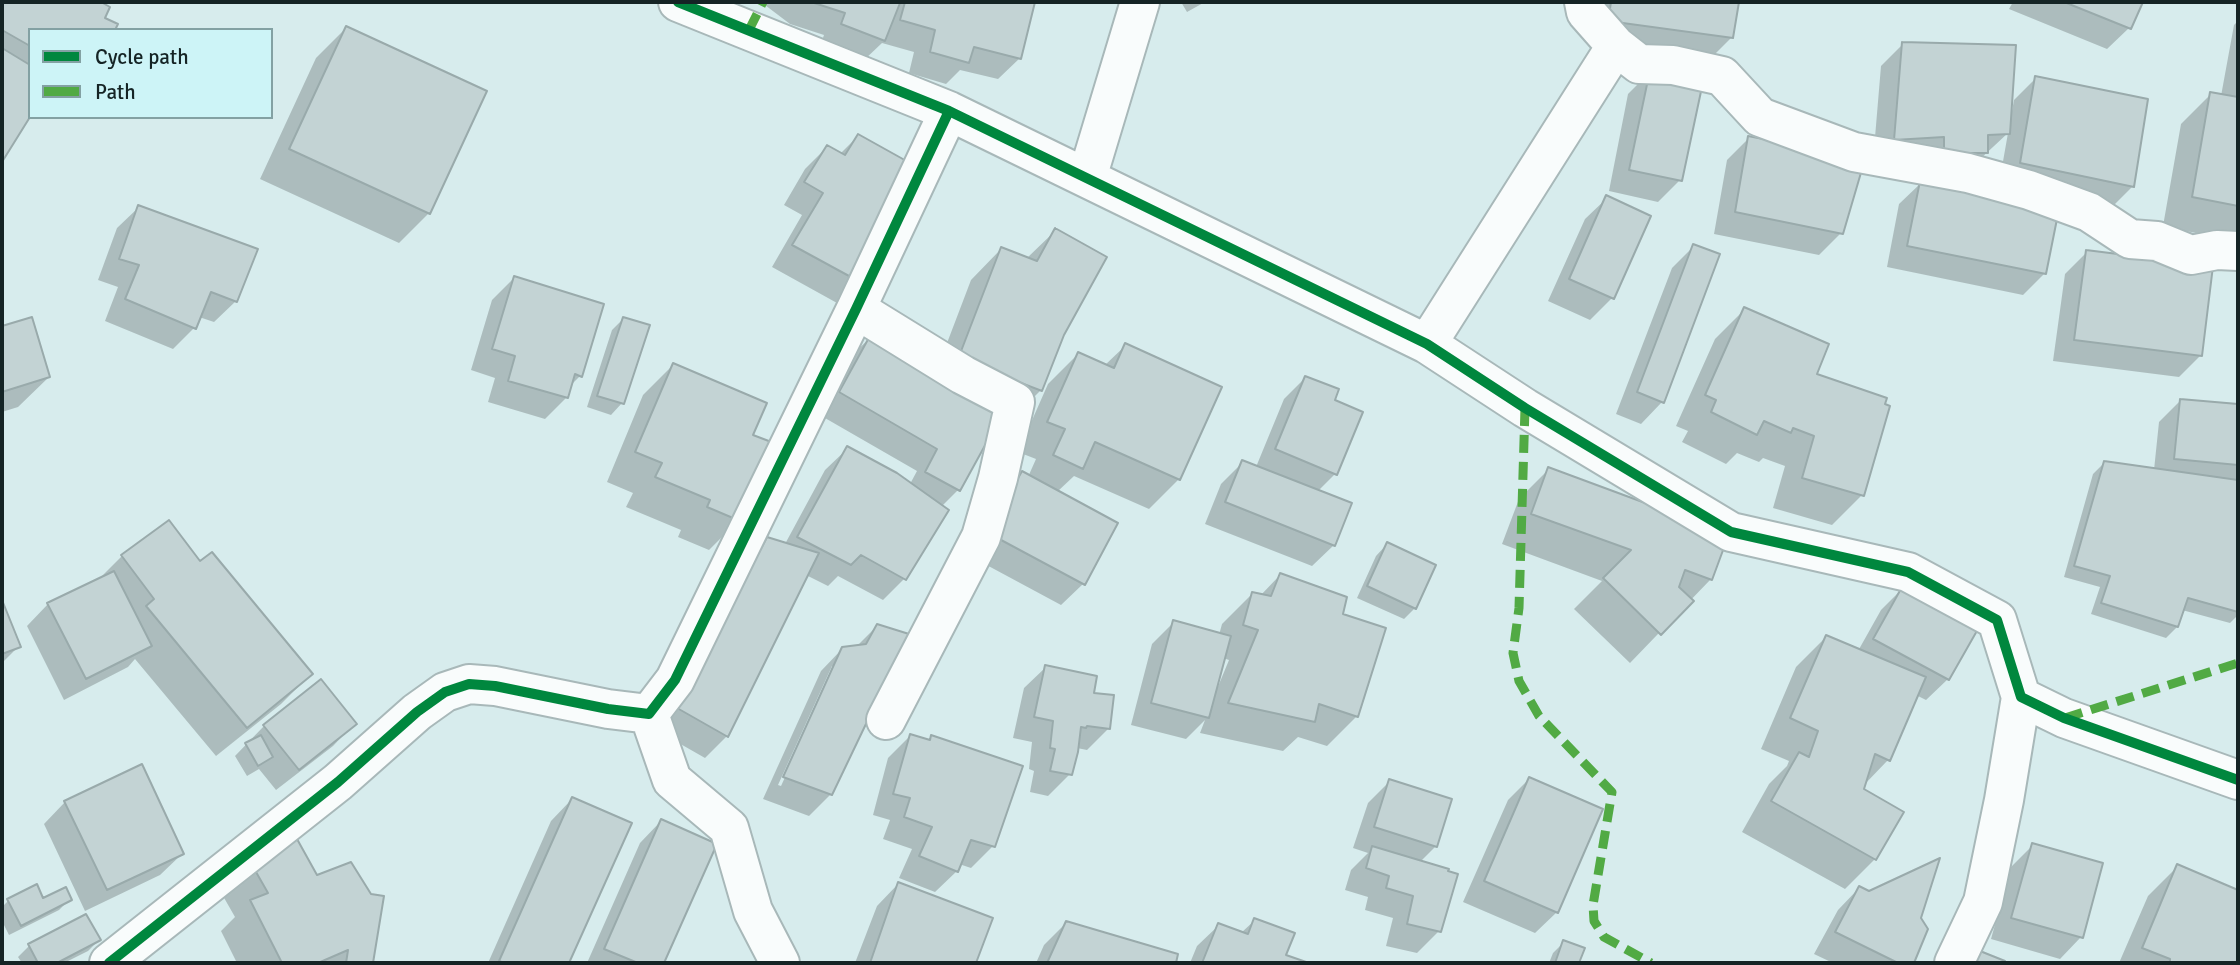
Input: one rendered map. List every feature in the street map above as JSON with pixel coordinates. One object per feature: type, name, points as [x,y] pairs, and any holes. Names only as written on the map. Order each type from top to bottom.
[{"type":"street","points":[[678,2],[949,111],[1427,344],[1525,408],[1731,531],[1908,572],[1997,620],[2021,697],[1983,902],[1954,963]]},
{"type":"street","points":[[1087,178],[1140,2]]},
{"type":"street","points":[[1584,2],[1586,12],[1616,46],[1639,64],[1673,65],[1722,76],[1760,117],[1854,152],[1968,173],[2029,190],[2089,212],[2130,239],[2157,241],[2191,255],[2217,250],[2238,251]]},
{"type":"street","points":[[1427,344],[1616,46]]},
{"type":"street","points":[[649,714],[675,680],[856,309],[949,111]]},
{"type":"street","points":[[856,309],[963,375],[1015,402],[981,537],[886,720]]},
{"type":"street","points":[[109,963],[338,782],[417,712],[445,692],[469,684],[495,685],[608,709],[649,714]]},
{"type":"street","points":[[2021,697],[2063,718],[2238,780]]},
{"type":"street","points":[[649,714],[672,780],[729,828],[753,911],[780,963]]},
{"type":"building","points":[[2,2],[101,2],[110,7],[105,18],[118,24],[116,28],[28,28],[28,45],[2,30]]},
{"type":"building","points":[[811,2],[900,3],[885,41],[841,24],[845,13]]},
{"type":"building","points":[[905,2],[1035,2],[1021,59],[974,47],[969,63],[930,52],[935,30],[900,20]]},
{"type":"building","points":[[1611,2],[1739,2],[1733,38],[1608,21]]},
{"type":"building","points":[[2064,2],[2143,2],[2131,29]]},
{"type":"building","points":[[346,26],[487,91],[430,214],[289,149]]},
{"type":"building","points":[[1902,42],[2016,45],[2010,134],[1988,135],[1988,153],[1944,153],[1944,137],[1894,140]]},
{"type":"building","points":[[2,48],[28,64],[29,119],[2,162]]},
{"type":"building","points":[[1650,70],[1703,82],[1682,181],[1629,170]]},
{"type":"building","points":[[2035,76],[2148,99],[2134,187],[2020,163]]},
{"type":"building","points":[[2210,92],[2238,97],[2238,206],[2192,197]]},
{"type":"building","points":[[858,134],[919,168],[860,282],[792,245],[823,193],[804,182],[827,145],[845,155]]},
{"type":"building","points":[[1748,136],[1865,159],[1843,234],[1735,212]]},
{"type":"building","points":[[1920,181],[2059,209],[2046,274],[1907,246]]},
{"type":"building","points":[[1606,195],[1651,216],[1614,299],[1569,279]]},
{"type":"building","points":[[138,205],[258,249],[237,302],[211,292],[196,329],[125,299],[139,265],[119,259]]},
{"type":"building","points":[[1055,228],[1107,257],[1064,335],[1042,391],[958,359],[1001,247],[1037,261]]},
{"type":"building","points":[[1693,244],[1720,254],[1664,403],[1637,392]]},
{"type":"building","points":[[2086,250],[2213,266],[2202,356],[2074,340]]},
{"type":"building","points":[[514,276],[604,304],[582,377],[575,374],[568,398],[508,381],[515,356],[492,349]]},
{"type":"building","points":[[1744,307],[1829,344],[1817,374],[1887,398],[1885,404],[1890,406],[1864,496],[1802,478],[1814,436],[1793,428],[1791,433],[1764,421],[1757,435],[1711,412],[1716,400],[1705,395]]},
{"type":"building","points":[[32,317],[50,377],[2,392],[2,326]]},
{"type":"building","points":[[623,317],[650,325],[624,404],[597,396]]},
{"type":"building","points":[[871,334],[1005,409],[960,491],[925,472],[937,449],[839,392]]},
{"type":"building","points":[[1125,343],[1222,387],[1180,480],[1095,442],[1083,469],[1053,455],[1065,429],[1047,422],[1078,352],[1114,368]]},
{"type":"building","points":[[673,363],[767,403],[753,435],[774,443],[740,521],[707,507],[710,500],[655,477],[662,463],[635,452]]},
{"type":"building","points":[[1305,376],[1339,389],[1335,400],[1363,412],[1337,475],[1275,449]]},
{"type":"building","points":[[2180,399],[2238,404],[2238,465],[2174,459]]},
{"type":"building","points":[[847,446],[897,473],[949,510],[906,580],[861,555],[851,565],[797,537]]},
{"type":"building","points":[[1242,460],[1352,503],[1335,546],[1225,502]]},
{"type":"building","points":[[2104,461],[2238,480],[2238,612],[2188,598],[2178,627],[2101,603],[2110,576],[2074,566]]},
{"type":"building","points":[[1548,467],[1729,534],[1712,580],[1685,570],[1679,587],[1694,601],[1661,635],[1603,578],[1631,550],[1531,514]]},
{"type":"building","points":[[1022,471],[1118,523],[1085,585],[988,533]]},
{"type":"building","points":[[169,520],[200,561],[212,552],[313,674],[247,728],[146,606],[154,599],[121,555]]},
{"type":"building","points":[[767,537],[819,553],[728,737],[677,708]]},
{"type":"building","points":[[1387,542],[1436,565],[1416,609],[1367,586]]},
{"type":"building","points":[[114,571],[152,646],[86,679],[47,603]]},
{"type":"building","points":[[1280,573],[1347,597],[1343,614],[1386,628],[1358,717],[1319,704],[1315,722],[1228,703],[1258,630],[1243,625],[1252,592],[1271,596]]},
{"type":"building","points":[[1902,587],[1978,629],[1949,680],[1873,639]]},
{"type":"building","points":[[2,600],[21,647],[2,654]]},
{"type":"building","points":[[1173,620],[1231,636],[1209,718],[1151,703]]},
{"type":"building","points":[[877,624],[909,634],[832,795],[783,777],[842,647],[866,644]]},
{"type":"building","points":[[1826,635],[1926,677],[1890,761],[1875,754],[1864,789],[1904,812],[1876,860],[1771,801],[1799,752],[1809,757],[1818,731],[1790,718]]},
{"type":"building","points":[[1045,665],[1097,676],[1094,693],[1114,695],[1110,729],[1081,727],[1072,775],[1050,771],[1055,749],[1050,748],[1053,721],[1034,717]]},
{"type":"building","points":[[321,679],[357,724],[299,770],[263,725]]},
{"type":"building","points":[[910,734],[930,740],[931,735],[1023,766],[995,847],[971,840],[958,872],[919,856],[932,827],[904,817],[910,798],[893,794]]},
{"type":"building","points":[[261,735],[273,757],[258,766],[245,743]]},
{"type":"building","points":[[142,764],[184,854],[107,890],[64,801]]},
{"type":"building","points":[[1529,777],[1603,809],[1558,913],[1484,881]]},
{"type":"building","points":[[1389,779],[1452,799],[1437,847],[1374,827]]},
{"type":"building","points":[[572,797],[632,823],[569,963],[499,961]]},
{"type":"building","points":[[661,819],[717,844],[664,963],[638,963],[604,949]]},
{"type":"building","points":[[297,839],[317,875],[351,862],[371,894],[384,896],[373,963],[346,963],[348,950],[318,963],[282,963],[250,900],[268,893],[252,865]]},
{"type":"building","points":[[2032,843],[2103,863],[2083,938],[2011,918]]},
{"type":"building","points":[[1372,846],[1458,874],[1441,932],[1407,924],[1413,896],[1386,888],[1389,876],[1366,868]]},
{"type":"building","points":[[1940,858],[1921,918],[1928,929],[1914,963],[1898,963],[1835,932],[1859,886],[1869,891]]},
{"type":"building","points":[[2177,864],[2238,890],[2238,963],[2170,963],[2170,959],[2142,948]]},
{"type":"building","points":[[898,882],[993,918],[976,963],[870,963]]},
{"type":"building","points":[[37,884],[43,898],[66,887],[72,900],[21,926],[7,899]]},
{"type":"building","points":[[86,914],[101,940],[57,963],[38,963],[28,944]]},
{"type":"building","points":[[1254,918],[1295,933],[1286,955],[1309,963],[1202,963],[1218,923],[1248,934]]},
{"type":"building","points":[[1066,921],[1178,954],[1176,963],[1047,963]]},
{"type":"building","points":[[1563,940],[1585,948],[1579,963],[1555,963]]},
{"type":"building","points":[[1975,949],[2005,961],[1970,963]]},
{"type":"marked path","points":[[749,30],[763,2]]},
{"type":"marked path","points":[[1525,408],[1519,608],[1513,653],[1519,681],[1539,716],[1612,792],[1593,905],[1594,921],[1604,937],[1651,963]]},
{"type":"marked path","points":[[2065,718],[2238,663]]},
{"type":"cycle path","points":[[678,2],[949,111],[1427,344],[1525,408],[1731,532],[1908,572],[1997,620],[2021,697],[2064,718],[2238,780]]},
{"type":"cycle path","points":[[109,963],[338,782],[417,712],[445,692],[469,684],[495,686],[608,709],[649,714],[675,680],[856,309],[949,111]]}]
